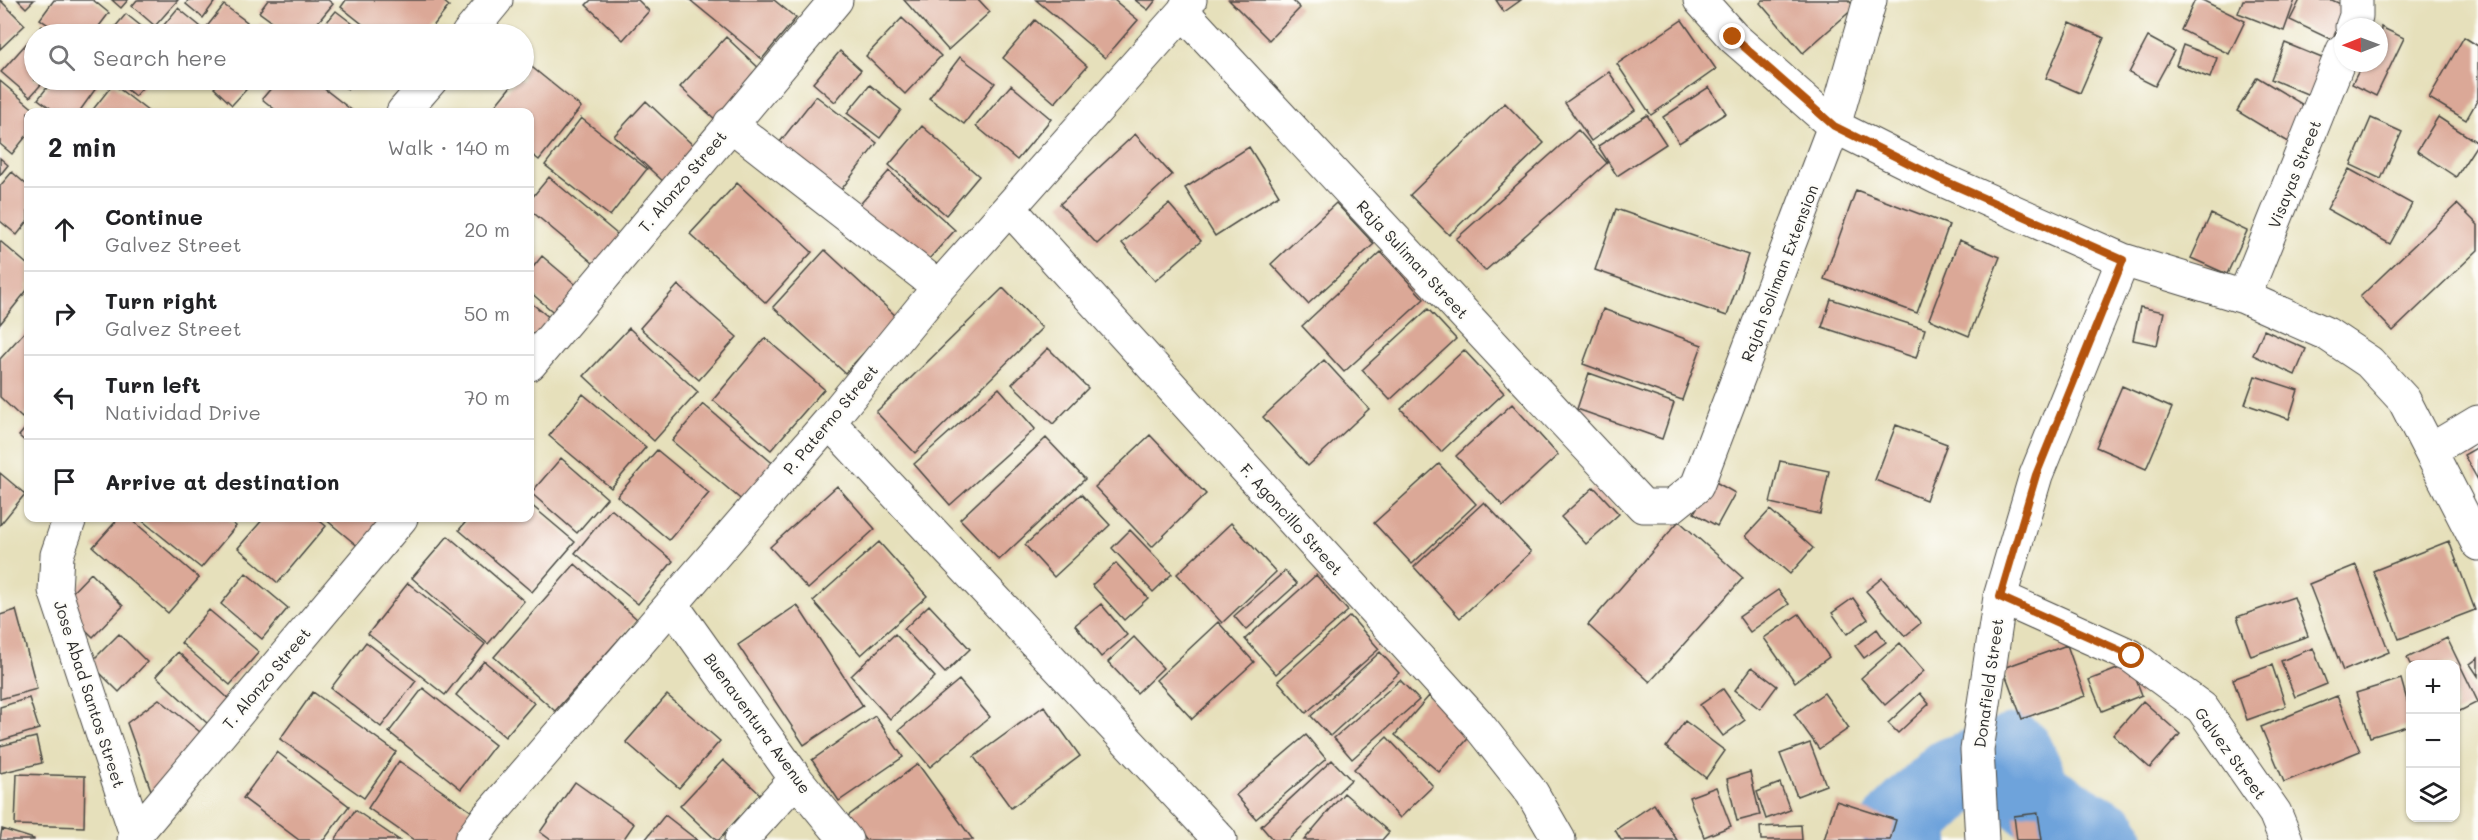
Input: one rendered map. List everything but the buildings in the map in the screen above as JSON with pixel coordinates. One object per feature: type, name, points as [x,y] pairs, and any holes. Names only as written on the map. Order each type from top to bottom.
[{"type":"street","points":[[476,24],[496,0]]},
{"type":"street","name":"T. Alonzo Street","points":[[534,358],[836,0]]},
{"type":"street","points":[[1700,0],[1733,37],[1834,126],[1938,178],[2123,260],[2244,297],[2327,334],[2369,362],[2404,400],[2432,450],[2478,544]]},
{"type":"street","name":"Rajah Soliman Extension","points":[[1643,506],[1672,506],[1697,486],[1834,126],[1870,0]]},
{"type":"street","points":[[2355,18],[2356,0]]},
{"type":"street","name":"P. Paterno Street","points":[[471,840],[487,818],[829,422],[939,287],[1010,210],[1187,6]]},
{"type":"street","name":"Raja Suliman Street","points":[[1187,6],[1643,506]]},
{"type":"street","name":"Visayas Street","points":[[2244,297],[2334,72]]},
{"type":"street","points":[[406,108],[422,90]]},
{"type":"street","points":[[730,123],[939,287]]},
{"type":"street","name":"F. Agoncillo Street","points":[[1010,210],[1476,722],[1532,793],[1559,840]]},
{"type":"street","points":[[2000,597],[2036,475],[2123,260]]},
{"type":"street","points":[[829,422],[1220,840]]},
{"type":"street","points":[[2432,450],[2478,422]]},
{"type":"street","name":"Jose Abad Santos Street","points":[[69,522],[57,555],[55,590],[135,837]]},
{"type":"street","name":"T. Alonzo Street","points":[[135,837],[398,522]]},
{"type":"street","name":"Donafield Street","points":[[1982,840],[1977,750],[2000,597]]},
{"type":"street","name":"Galvez Street","points":[[2000,597],[2132,656],[2202,708],[2275,813],[2286,840]]},
{"type":"street","name":"Buenaventura Avenue","points":[[672,605],[796,779],[846,840]]},
{"type":"street","points":[[741,840],[796,779]]},
{"type":"waterway","points":[[1909,840],[1901,826],[1951,778],[2014,754],[2035,799],[2104,840]]},
{"type":"route","points":[[1733,37],[1834,126],[1938,178],[2123,260],[2036,475],[2000,597],[2132,656]]}]
